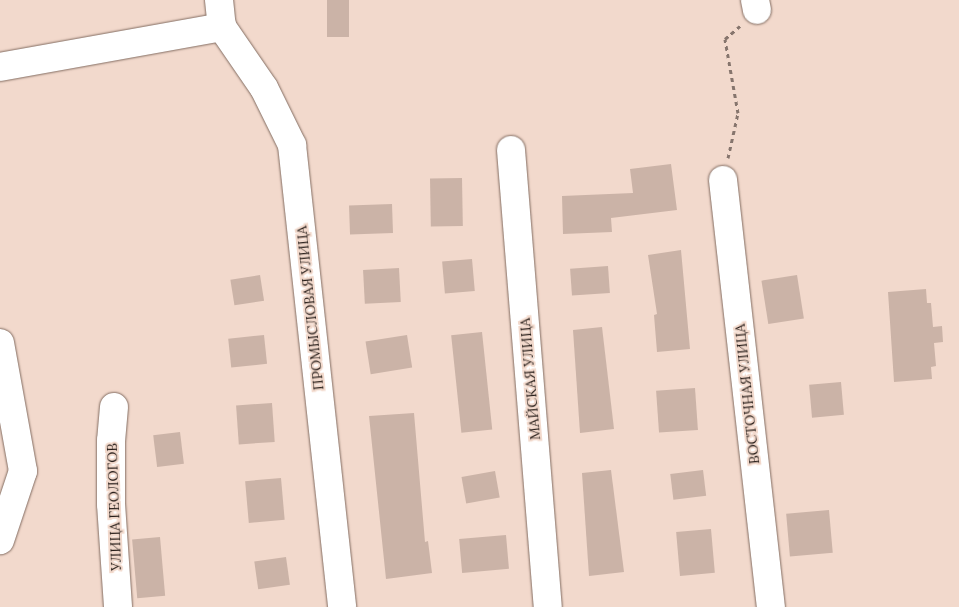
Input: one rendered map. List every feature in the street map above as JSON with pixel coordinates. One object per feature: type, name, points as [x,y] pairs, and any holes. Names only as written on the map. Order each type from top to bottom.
[{"type":"street","points":[[0,67],[222,27],[219,0]]},
{"type":"street","name":"ПРОМЫСЛОВАЯ УЛИЦА","points":[[222,27],[264,88],[292,145],[342,607]]},
{"type":"street","name":"МАЙСКАЯ УЛИЦА","points":[[511,150],[548,607]]},
{"type":"street","name":"ВОСТОЧНАЯ УЛИЦА","points":[[723,180],[771,607]]},
{"type":"street","points":[[0,343],[6,413],[23,471],[0,540]]},
{"type":"street","name":"УЛИЦА ГЕОЛОГОВ","points":[[114,407],[110,441],[111,504],[118,607]]},
{"type":"path","points":[[723,180],[738,113],[725,39],[756,5]]},
{"type":"building","points":[[327,0],[349,0],[349,37],[327,37]]},
{"type":"building","points":[[671,164],[677,210],[611,218],[612,232],[563,234],[562,196],[633,193],[630,169]]},
{"type":"building","points":[[462,178],[463,226],[431,227],[430,179]]},
{"type":"building","points":[[392,204],[393,233],[350,234],[349,206]]},
{"type":"building","points":[[681,250],[690,349],[657,352],[654,315],[657,314],[648,255]]},
{"type":"building","points":[[472,259],[475,291],[445,293],[442,262]]},
{"type":"building","points":[[608,266],[610,293],[572,296],[570,269]]},
{"type":"building","points":[[399,268],[401,302],[365,304],[363,270]]},
{"type":"building","points":[[260,275],[264,301],[234,305],[230,280]]},
{"type":"building","points":[[797,275],[804,318],[768,324],[761,281]]},
{"type":"building","points":[[926,289],[927,303],[931,303],[933,327],[942,326],[943,342],[934,343],[936,366],[931,367],[932,379],[894,382],[888,292]]},
{"type":"building","points":[[602,327],[614,429],[580,433],[573,330]]},
{"type":"building","points":[[482,332],[492,429],[461,433],[451,335]]},
{"type":"building","points":[[264,335],[267,364],[231,368],[228,339]]},
{"type":"building","points":[[407,335],[412,368],[371,374],[366,342]]},
{"type":"building","points":[[841,382],[844,415],[812,418],[809,385]]},
{"type":"building","points":[[695,388],[698,430],[659,433],[656,391]]},
{"type":"building","points":[[272,403],[275,442],[239,444],[236,406]]},
{"type":"building","points":[[414,413],[425,542],[428,541],[432,573],[386,579],[369,416]]},
{"type":"building","points":[[180,432],[184,464],[157,467],[153,435]]},
{"type":"building","points":[[611,470],[624,572],[589,576],[582,473]]},
{"type":"building","points":[[703,470],[706,496],[673,500],[670,474]]},
{"type":"building","points":[[495,471],[500,498],[466,503],[462,477]]},
{"type":"building","points":[[281,478],[285,520],[249,523],[245,481]]},
{"type":"building","points":[[829,510],[833,553],[790,557],[786,514]]},
{"type":"building","points":[[711,529],[715,573],[680,576],[676,532]]},
{"type":"building","points":[[506,535],[509,569],[462,573],[459,539]]},
{"type":"building","points":[[160,537],[165,596],[137,598],[132,539]]},
{"type":"building","points":[[286,557],[290,585],[258,589],[254,561]]}]
